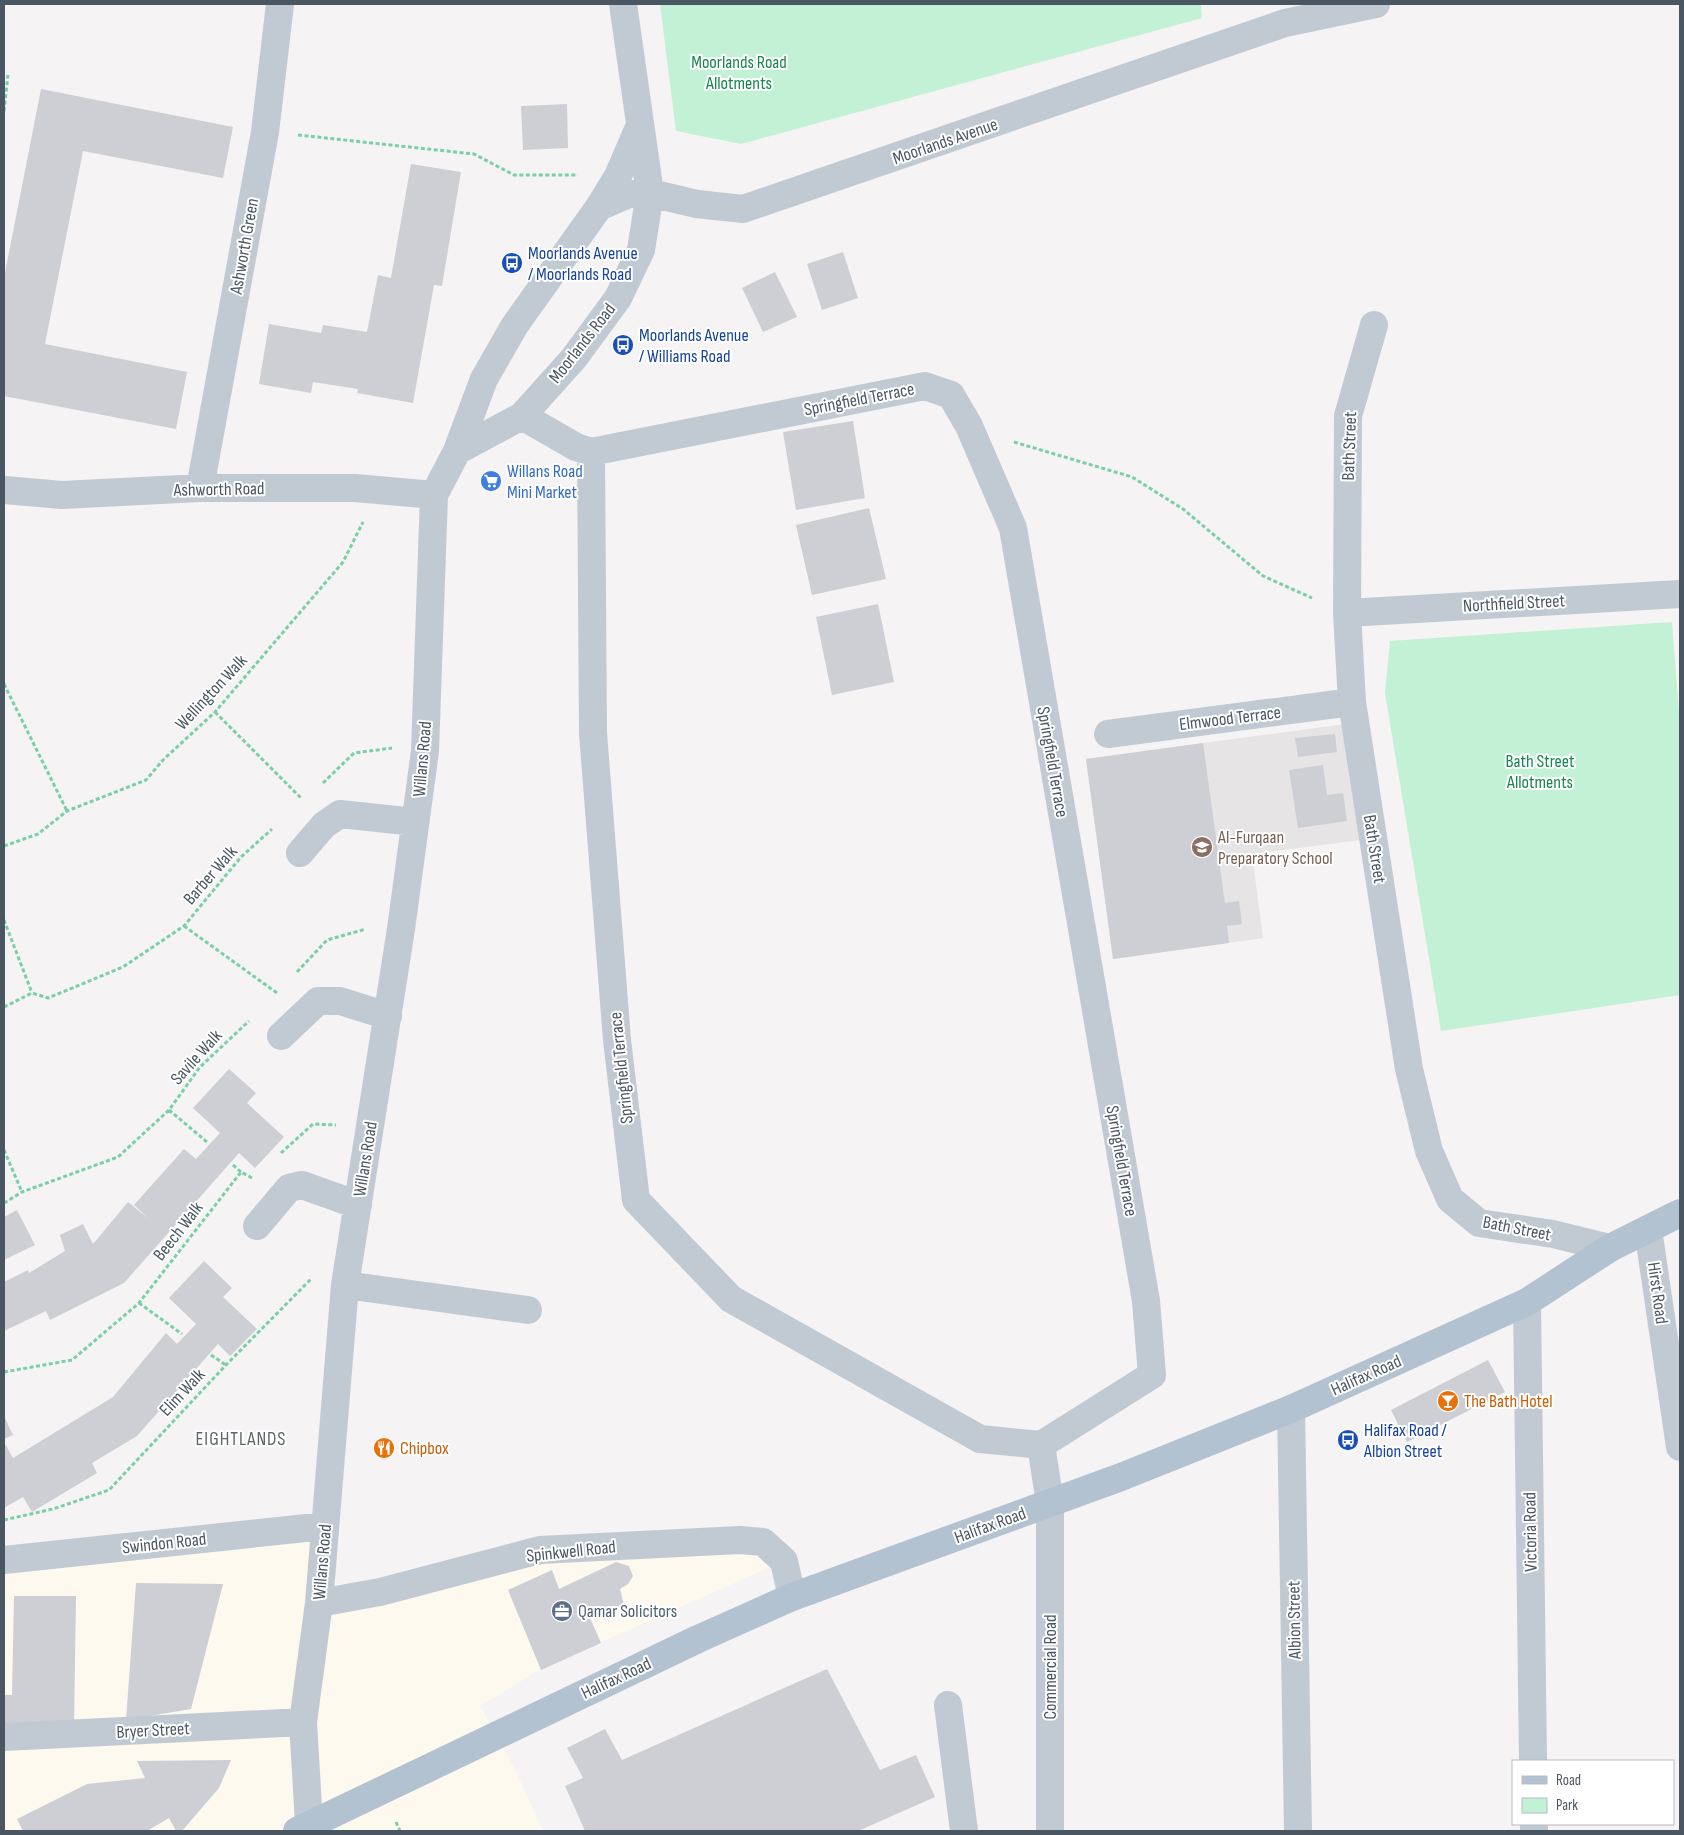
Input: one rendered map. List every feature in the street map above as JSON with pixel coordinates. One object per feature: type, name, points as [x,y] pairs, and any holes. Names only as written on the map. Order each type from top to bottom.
[{"type":"main road","name":"Halifax Road","points":[[303,1828],[698,1639],[792,1597],[1050,1503],[1291,1409],[1527,1302],[1610,1248],[1680,1213]]},
{"type":"street","name":"Ashworth Green","points":[[200,488],[265,132],[280,4]]},
{"type":"street","name":"Moorlands Road","points":[[457,451],[522,416],[574,358],[618,298],[641,250],[650,193],[623,4]]},
{"type":"street","name":"Moorlands Avenue","points":[[650,193],[697,204],[743,210],[1236,41],[1284,14],[1376,4]]},
{"type":"street","points":[[434,495],[457,451],[484,379],[515,325],[599,207],[618,176],[640,125]]},
{"type":"street","points":[[599,207],[629,194],[650,193]]},
{"type":"street","name":"Bath Street","points":[[1374,325],[1348,416],[1348,613],[1352,702],[1409,1069],[1429,1151],[1450,1199],[1479,1223],[1552,1234],[1610,1248]]},
{"type":"street","name":"Springfield Terrace","points":[[925,386],[951,395],[969,426],[1013,528],[1146,1301],[1152,1376],[1041,1446],[980,1439],[731,1299],[636,1200],[617,1040],[593,732],[591,452],[925,386]]},
{"type":"street","points":[[522,416],[576,448],[591,452]]},
{"type":"street","name":"Ashworth Road","points":[[4,490],[62,494],[200,488],[355,488],[434,495]]},
{"type":"street","name":"Willans Road","points":[[303,1828],[303,1722],[319,1603],[346,1286],[402,929],[425,751],[434,495]]},
{"type":"street","name":"Northfield Street","points":[[1348,613],[1680,594]]},
{"type":"street","name":"Elmwood Terrace","points":[[1108,734],[1352,702]]},
{"type":"street","points":[[300,853],[324,825],[340,814],[415,822]]},
{"type":"street","points":[[281,1036],[318,1001],[340,1001],[388,1016]]},
{"type":"street","points":[[257,1226],[289,1188],[302,1185],[358,1206]]},
{"type":"street","name":"Hirst Road","points":[[1648,1229],[1680,1447]]},
{"type":"street","points":[[346,1286],[528,1310]]},
{"type":"street","name":"Victoria Road","points":[[1527,1302],[1533,1760]]},
{"type":"street","name":"Albion Street","points":[[1291,1409],[1298,1831]]},
{"type":"street","points":[[1041,1446],[1050,1503]]},
{"type":"street","name":"Commercial Road","points":[[1050,1503],[1050,1831]]},
{"type":"street","name":"Swindon Road","points":[[4,1560],[325,1526]]},
{"type":"street","name":"Spinkwell Road","points":[[319,1603],[380,1592],[540,1550],[740,1540],[763,1542],[784,1561],[792,1597]]},
{"type":"street","points":[[948,1705],[964,1831]]},
{"type":"street","name":"Bryer Street","points":[[4,1737],[303,1722]]},
{"type":"path","points":[[4,111],[5,75]]},
{"type":"path","points":[[265,132],[474,154],[514,175],[618,176]]},
{"type":"path","name":"Wellington Walk","points":[[4,846],[38,834],[67,811],[146,780],[162,760],[216,712],[343,562],[365,519],[355,488]]},
{"type":"path","points":[[4,684],[67,811]]},
{"type":"path","points":[[216,712],[304,801],[297,807]]},
{"type":"path","points":[[319,787],[354,753],[390,748],[425,751]]},
{"type":"path","name":"Barber Walk","points":[[32,993],[48,998],[123,967],[184,926],[240,857],[276,826]]},
{"type":"path","points":[[4,920],[32,993],[4,1007]]},
{"type":"path","points":[[184,926],[277,994]]},
{"type":"path","points":[[296,974],[327,940],[367,929],[402,929]]},
{"type":"path","points":[[270,1000],[284,987]]},
{"type":"path","name":"Savile Walk","points":[[4,1203],[22,1192],[118,1157],[169,1110],[200,1067],[256,1014]]},
{"type":"path","points":[[169,1110],[207,1142]]},
{"type":"path","points":[[278,1155],[313,1124],[371,1128]]},
{"type":"path","points":[[4,1150],[22,1192]]},
{"type":"path","points":[[233,1165],[251,1179],[258,1173]]},
{"type":"path","name":"Beech Walk","points":[[4,1372],[72,1360],[139,1303],[241,1172]]},
{"type":"path","name":"Elim Walk","points":[[4,1520],[53,1509],[109,1490],[226,1365],[313,1276]]},
{"type":"path","points":[[139,1303],[182,1334]]},
{"type":"path","points":[[211,1355],[226,1365]]},
{"type":"shaded area","name":"Al-Furqaan Preparatory School","points":[[1345,724],[1361,840],[1252,854],[1263,938],[1113,959],[1086,759]]},
{"type":"shaded area","points":[[325,1526],[319,1603],[540,1550],[740,1540],[784,1561],[541,1669],[480,1706],[515,1769],[543,1831],[4,1831],[4,1552]]},
{"type":"green space","name":"Moorlands Road Allotments","points":[[660,4],[1201,4],[1202,18],[741,144],[676,131]]},
{"type":"green space","name":"Bath Street Allotments","points":[[1672,622],[1680,726],[1680,995],[1441,1031],[1385,693],[1390,641]]},
{"type":"building","points":[[41,89],[233,127],[223,178],[83,151],[45,344],[187,372],[176,429],[4,396],[4,278]]},
{"type":"building","points":[[567,104],[568,148],[523,150],[521,106]]},
{"type":"building","points":[[411,164],[461,172],[442,286],[434,285],[413,403],[357,393],[358,389],[313,382],[311,393],[259,384],[269,324],[321,333],[323,325],[367,332],[378,275],[391,278]]},
{"type":"building","points":[[843,252],[858,298],[822,310],[807,264]]},
{"type":"building","points":[[775,272],[797,317],[763,332],[742,288]]},
{"type":"building","points":[[853,421],[865,498],[796,510],[783,432]]},
{"type":"building","points":[[869,508],[886,579],[812,595],[796,525]]},
{"type":"building","points":[[878,604],[894,682],[832,695],[816,617]]},
{"type":"building","points":[[1335,734],[1337,752],[1298,757],[1295,738]]},
{"type":"building","points":[[1203,743],[1225,903],[1239,901],[1242,924],[1227,926],[1229,943],[1113,959],[1086,759]]},
{"type":"building","points":[[1323,765],[1327,795],[1343,793],[1347,821],[1298,828],[1289,770]]},
{"type":"building","points":[[229,1069],[256,1093],[247,1103],[284,1137],[255,1168],[239,1153],[124,1283],[50,1320],[46,1311],[4,1331],[4,1282],[28,1270],[29,1273],[65,1251],[60,1235],[83,1224],[93,1244],[128,1202],[149,1219],[134,1205],[184,1149],[196,1159],[220,1133],[193,1108]]},
{"type":"building","points":[[17,1210],[35,1245],[4,1260],[4,1217]]},
{"type":"building","points":[[204,1261],[232,1288],[223,1297],[257,1329],[230,1356],[218,1344],[137,1436],[92,1463],[97,1473],[32,1512],[23,1497],[4,1508],[4,1442],[13,1458],[113,1397],[166,1333],[177,1344],[196,1324],[169,1298]]},
{"type":"building","name":"The Bath Hotel","points":[[1488,1360],[1505,1392],[1407,1442],[1391,1410]]},
{"type":"building","points":[[4,1416],[13,1435],[4,1439]]},
{"type":"building","name":"Qamar Solicitors","points":[[616,1562],[629,1566],[633,1576],[628,1584],[620,1589],[624,1605],[590,1618],[601,1643],[541,1670],[508,1590],[552,1570],[559,1589]]},
{"type":"building","points":[[136,1583],[223,1584],[191,1709],[126,1720]]},
{"type":"building","points":[[14,1596],[76,1596],[74,1728],[4,1726],[4,1695],[12,1695]]},
{"type":"building","points":[[827,1669],[880,1770],[916,1755],[935,1797],[858,1831],[585,1831],[565,1786],[583,1778],[567,1748],[605,1729],[622,1760]]},
{"type":"building","points":[[231,1760],[219,1788],[182,1831],[176,1831],[169,1818],[147,1831],[23,1831],[17,1819],[87,1784],[145,1778],[137,1761]]},
{"type":"place","name":"Moorlands Avenue / Moorlands Road","points":[[512,263]]},
{"type":"place","name":"Moorlands Avenue / Williams Road","points":[[623,345]]},
{"type":"place","name":"Willans Road Mini Market","points":[[491,481]]},
{"type":"place","name":"Al-Furqaan Preparatory School","points":[[1202,847]]},
{"type":"place","name":"The Bath Hotel","points":[[1448,1401]]},
{"type":"place","name":"Halifax Road / Albion Street","points":[[1348,1440]]},
{"type":"place","name":"Chipbox","points":[[384,1448]]},
{"type":"place","name":"Qamar Solicitors","points":[[562,1611]]},
{"type":"district","name":"EIGHTLANDS","points":[[241,1438]]}]
